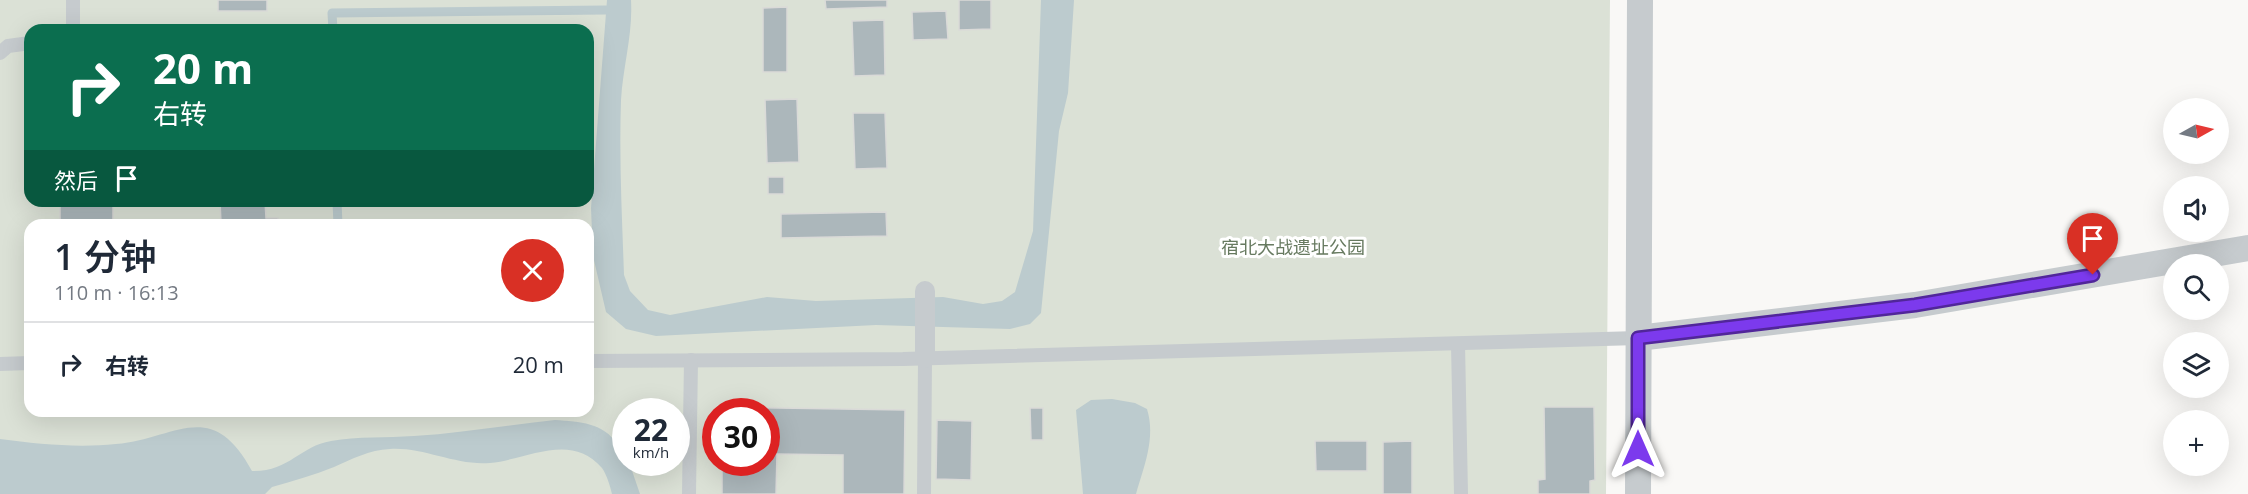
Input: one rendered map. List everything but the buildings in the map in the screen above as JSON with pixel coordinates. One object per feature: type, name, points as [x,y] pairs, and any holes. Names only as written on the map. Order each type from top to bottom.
[{"type":"street","points":[[1638,494],[1640,0]]},
{"type":"street","points":[[1638,338],[1915,305],[2248,248]]},
{"type":"street","points":[[925,291],[925,358]]},
{"type":"lane","points":[[73,0],[74,24]]},
{"type":"lane","points":[[0,54],[8,46],[24,44]]},
{"type":"lane","points":[[594,361],[925,358],[1638,338]]},
{"type":"lane","points":[[1458,344],[1461,494]]},
{"type":"lane","points":[[924,494],[925,358]]},
{"type":"lane","points":[[689,494],[691,360]]},
{"type":"lane","points":[[0,363],[24,363]]},
{"type":"green space","name":"宿北大战遗址公园","points":[[0,0],[1610,0],[1606,494],[0,494]]},
{"type":"shaded area","points":[[607,0],[631,0],[631,25],[621,100],[624,275],[630,291],[648,310],[670,315],[767,297],[816,301],[943,297],[983,304],[1002,301],[1015,292],[1033,231],[1041,0],[1074,0],[1068,93],[1059,131],[1041,313],[1030,324],[1010,329],[876,325],[656,336],[626,329],[606,312],[594,260],[594,219],[591,219],[591,208],[594,207],[594,169]]},
{"type":"shaded area","points":[[1112,399],[1135,403],[1147,409],[1150,441],[1136,494],[1083,494],[1076,410],[1091,400]]},
{"type":"shaded area","points":[[555,420],[590,425],[612,437],[612,476],[634,476],[640,494],[612,494],[602,468],[590,457],[577,451],[549,450],[505,461],[477,463],[403,449],[390,449],[368,453],[319,473],[272,487],[265,494],[0,494],[0,439],[87,446],[137,441],[191,428],[207,428],[222,434],[237,448],[252,471],[276,467],[311,448],[331,441],[467,431]]},
{"type":"waterway","points":[[333,24],[332,13],[606,10]]},
{"type":"waterway","points":[[337,207],[338,219]]},
{"type":"route","points":[[1638,449],[1638,338],[1915,305],[2093,275]]}]
